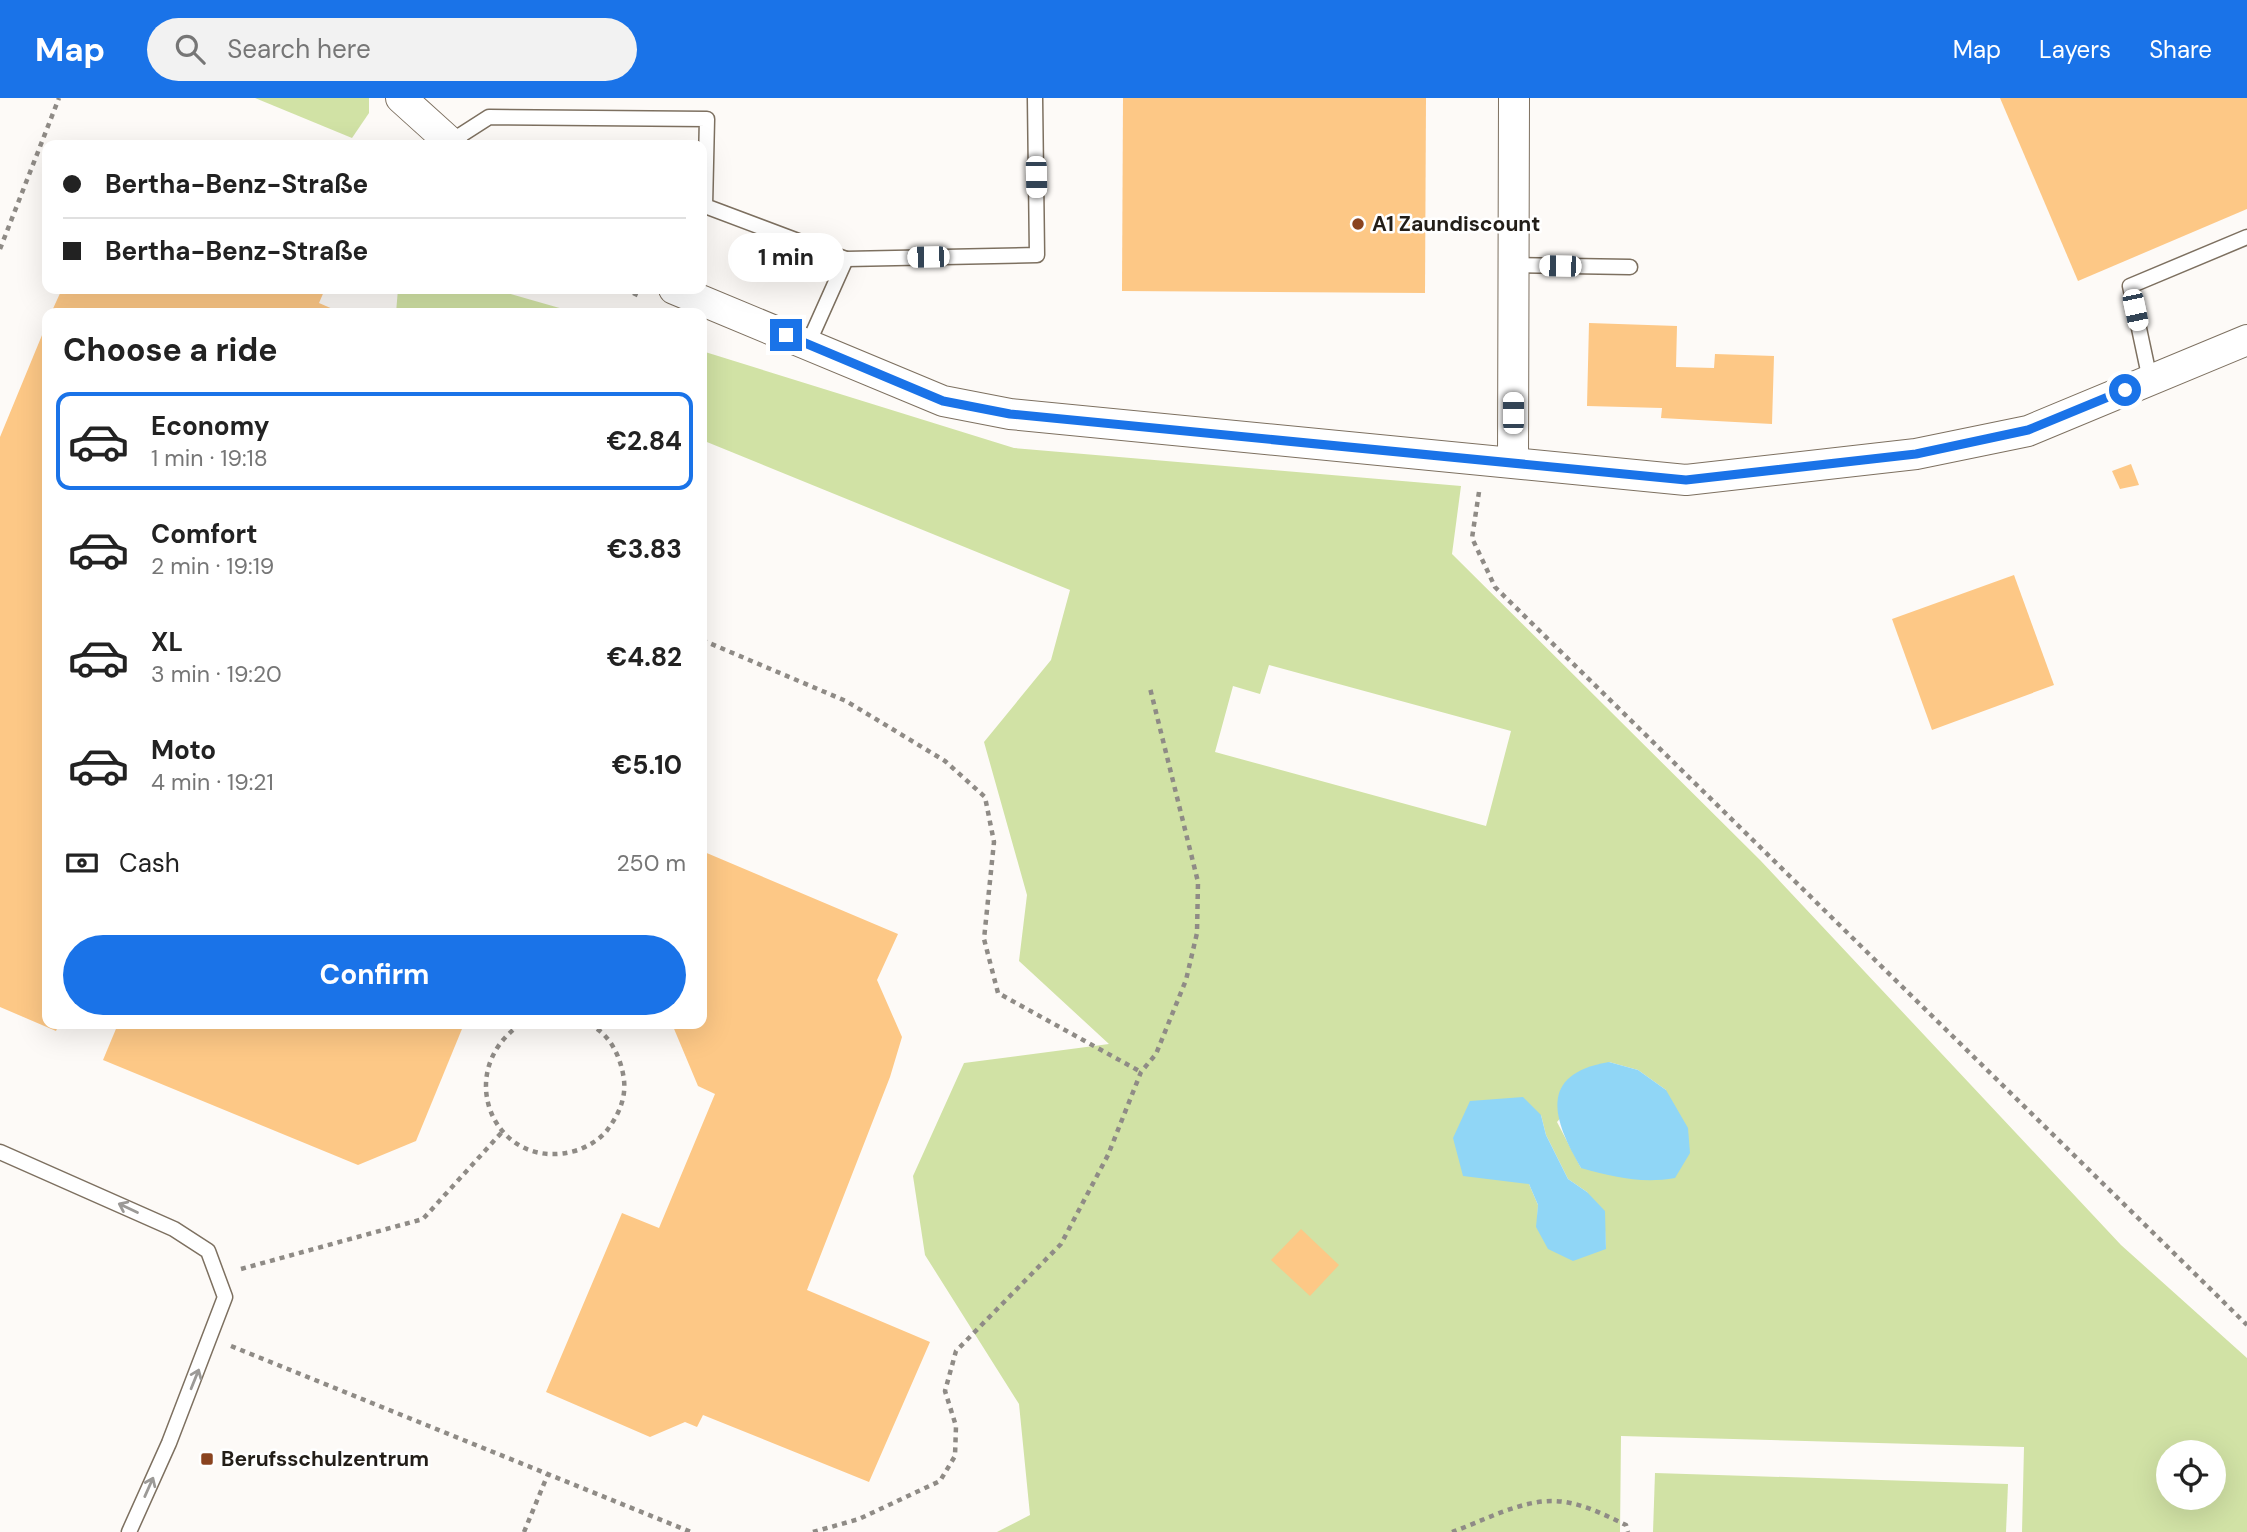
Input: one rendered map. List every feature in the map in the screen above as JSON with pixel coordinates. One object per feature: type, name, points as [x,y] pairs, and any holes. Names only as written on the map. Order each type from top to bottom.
[{"type":"street","points":[[401,98],[447,140]]},
{"type":"street","points":[[1513,462],[1514,98]]},
{"type":"street","points":[[686,294],[943,401],[1010,414],[1686,480],[1916,454],[2028,430],[2247,340]]},
{"type":"lane","points":[[707,207],[846,259],[1037,255],[1035,98]]},
{"type":"lane","points":[[457,140],[489,117],[707,119],[707,140]]},
{"type":"lane","points":[[2150,380],[2130,286],[2247,237]]},
{"type":"lane","points":[[808,344],[846,259]]},
{"type":"lane","points":[[1514,265],[1630,267]]},
{"type":"lane","points":[[0,1152],[174,1229],[208,1251],[225,1297],[211,1338],[129,1532]]},
{"type":"path","points":[[43,140],[59,98]]},
{"type":"path","points":[[0,249],[42,142]]},
{"type":"path","points":[[1482,460],[1472,538],[1495,587],[2247,1325]]},
{"type":"path","points":[[707,642],[846,701],[945,761],[985,797],[993,842],[984,939],[998,993],[1141,1072]]},
{"type":"path","points":[[813,1532],[859,1519],[940,1481],[955,1456],[956,1426],[945,1391],[956,1351],[1061,1244],[1108,1155],[1141,1072],[1156,1054],[1185,980],[1198,920],[1198,882],[1150,688]]},
{"type":"path","points":[[514,1029],[493,1051],[486,1071],[485,1092],[491,1114],[502,1132],[519,1145],[539,1153],[563,1155],[586,1147],[606,1133],[619,1113],[625,1089],[622,1065],[611,1043],[594,1029]]},
{"type":"path","points":[[217,1276],[423,1219],[502,1132]]},
{"type":"path","points":[[211,1338],[691,1532]]},
{"type":"path","points":[[524,1532],[548,1474]]},
{"type":"path","points":[[1452,1532],[1518,1507],[1553,1501],[1589,1508],[1626,1524],[1628,1532]]},
{"type":"green space","points":[[255,98],[369,98],[369,113],[352,138]]},
{"type":"green space","points":[[398,294],[510,294],[560,308],[396,308]]},
{"type":"green space","points":[[707,353],[1014,448],[1461,486],[1452,554],[1760,860],[2121,1245],[2247,1358],[2247,1532],[2022,1532],[2024,1447],[1621,1436],[1620,1532],[997,1532],[1030,1515],[1019,1404],[925,1255],[913,1176],[964,1063],[1109,1044],[1019,961],[1027,895],[984,742],[1051,660],[1070,590],[707,442]],"holes":[[[1269,665],[1511,731],[1486,826],[1215,752],[1233,686],[1260,694]],[[1609,1062],[1638,1070],[1666,1090],[1581,1168],[1557,1122]],[[1541,1115],[1546,1135],[1568,1179],[1587,1192],[1605,1230],[1606,1249],[1537,1227],[1538,1205],[1529,1184]]]},
{"type":"green space","points":[[1655,1473],[2008,1484],[2006,1532],[1653,1532]]},
{"type":"water","points":[[1609,1062],[1638,1070],[1666,1090],[1688,1128],[1690,1153],[1675,1178],[1628,1179],[1581,1168],[1563,1133],[1559,1117],[1561,1088],[1570,1077],[1586,1068]]},
{"type":"water","points":[[1523,1097],[1541,1115],[1546,1135],[1568,1179],[1587,1192],[1605,1211],[1606,1249],[1573,1261],[1548,1249],[1536,1227],[1538,1205],[1529,1184],[1463,1176],[1453,1138],[1470,1101]]},
{"type":"building","points":[[1123,98],[1426,98],[1425,293],[1122,291]]},
{"type":"building","points":[[2000,98],[2247,98],[2247,209],[2078,281]]},
{"type":"building","points":[[60,294],[323,294],[319,303],[330,308],[53,308]]},
{"type":"building","points":[[1589,323],[1677,326],[1676,367],[1714,368],[1715,354],[1774,356],[1772,424],[1661,418],[1662,408],[1587,406]]},
{"type":"building","points":[[42,335],[42,1025],[0,1007],[0,437]]},
{"type":"building","points":[[2131,464],[2139,485],[2120,489],[2112,471]]},
{"type":"building","points":[[2014,575],[2054,685],[1932,730],[1892,619]]},
{"type":"building","points":[[707,853],[898,934],[877,980],[902,1037],[890,1077],[807,1290],[930,1342],[869,1482],[703,1415],[697,1427],[685,1422],[650,1437],[546,1392],[622,1213],[659,1228],[715,1094],[698,1086],[674,1029],[707,1029]]},
{"type":"building","points":[[116,1029],[462,1029],[416,1141],[358,1165],[103,1060]]},
{"type":"building","points":[[1301,1229],[1339,1265],[1310,1296],[1271,1260]]},
{"type":"place","name":"A1 Zaundiscount","points":[[1358,224]]},
{"type":"place","name":"Berufsschulzentrum","points":[[207,1459]]},
{"type":"route","points":[[786,335],[943,401],[1010,414],[1686,480],[1916,454],[2028,430],[2125,390]]}]
